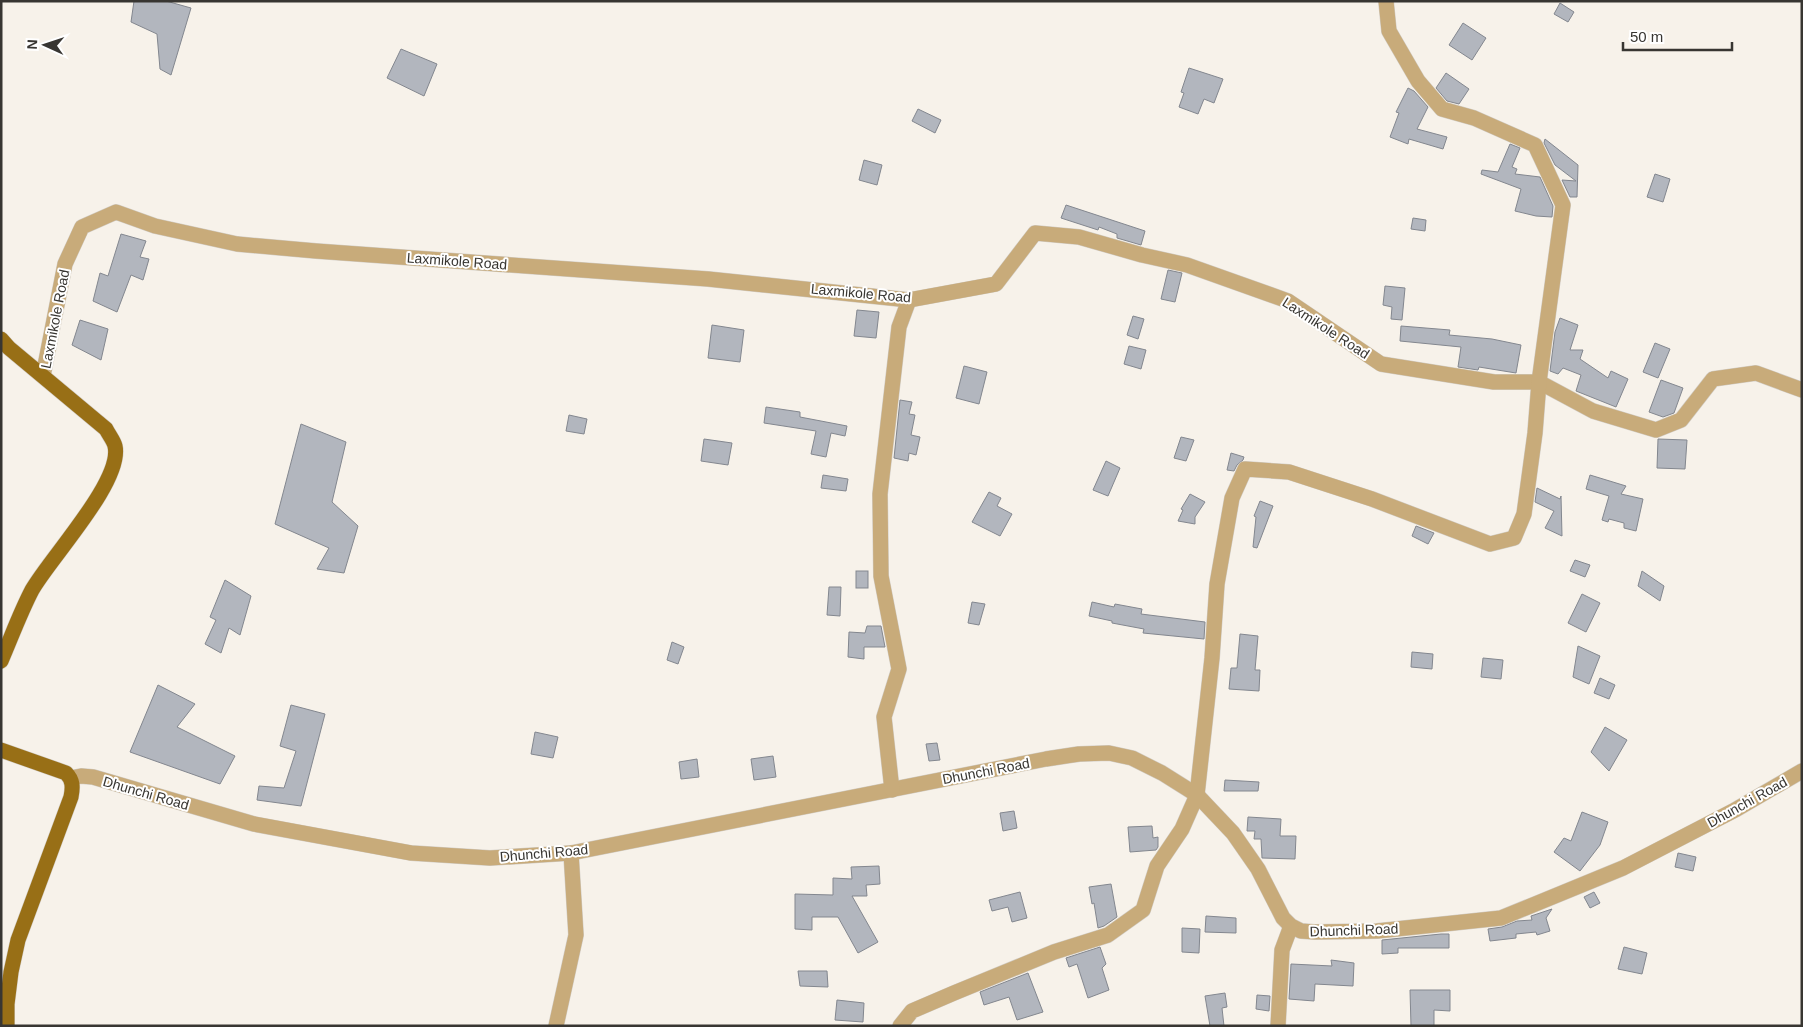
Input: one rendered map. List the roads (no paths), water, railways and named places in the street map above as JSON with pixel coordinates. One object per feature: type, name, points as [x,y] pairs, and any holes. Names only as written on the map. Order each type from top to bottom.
[{"type":"main road","points":[[1,339],[106,429],[115,446],[115,461],[112,474],[102,492],[32,590],[1,661]]},
{"type":"main road","points":[[1,750],[66,773],[71,778],[73,788],[18,940],[10,972],[7,1026]]},
{"type":"street","points":[[900,1026],[912,1012],[954,993],[1054,952],[1108,935],[1143,910],[1157,866],[1182,829],[1196,795],[1212,658],[1217,584],[1232,498],[1245,469],[1289,472],[1372,499],[1490,544],[1514,538],[1524,514],[1536,433],[1539,382],[1563,205],[1535,145],[1474,118],[1442,109],[1418,81],[1389,31],[1386,1]]},
{"type":"street","name":"Laxmikole Road","points":[[43,376],[65,264],[82,226],[116,212],[155,226],[237,244],[316,252],[708,279],[909,300],[996,284],[1035,233],[1078,237],[1142,255],[1187,265],[1288,301],[1381,364],[1494,382],[1539,382],[1593,411],[1656,430],[1680,420],[1713,379],[1756,373],[1802,390]]},
{"type":"street","points":[[892,790],[884,717],[899,669],[882,576],[880,494],[899,328],[909,300]]},
{"type":"street","name":"Dhunchi Road","points":[[71,778],[81,776],[93,777],[254,824],[411,853],[490,858],[571,853],[1046,759],[1079,754],[1109,753],[1132,758],[1162,773],[1196,795],[1233,833],[1258,869],[1283,918],[1291,926],[1301,931],[1315,932],[1377,931],[1501,918],[1623,868],[1735,810],[1802,771]]},
{"type":"street","points":[[556,1026],[576,935],[571,853]]},
{"type":"street","points":[[1278,1026],[1282,950],[1291,926]]}]
